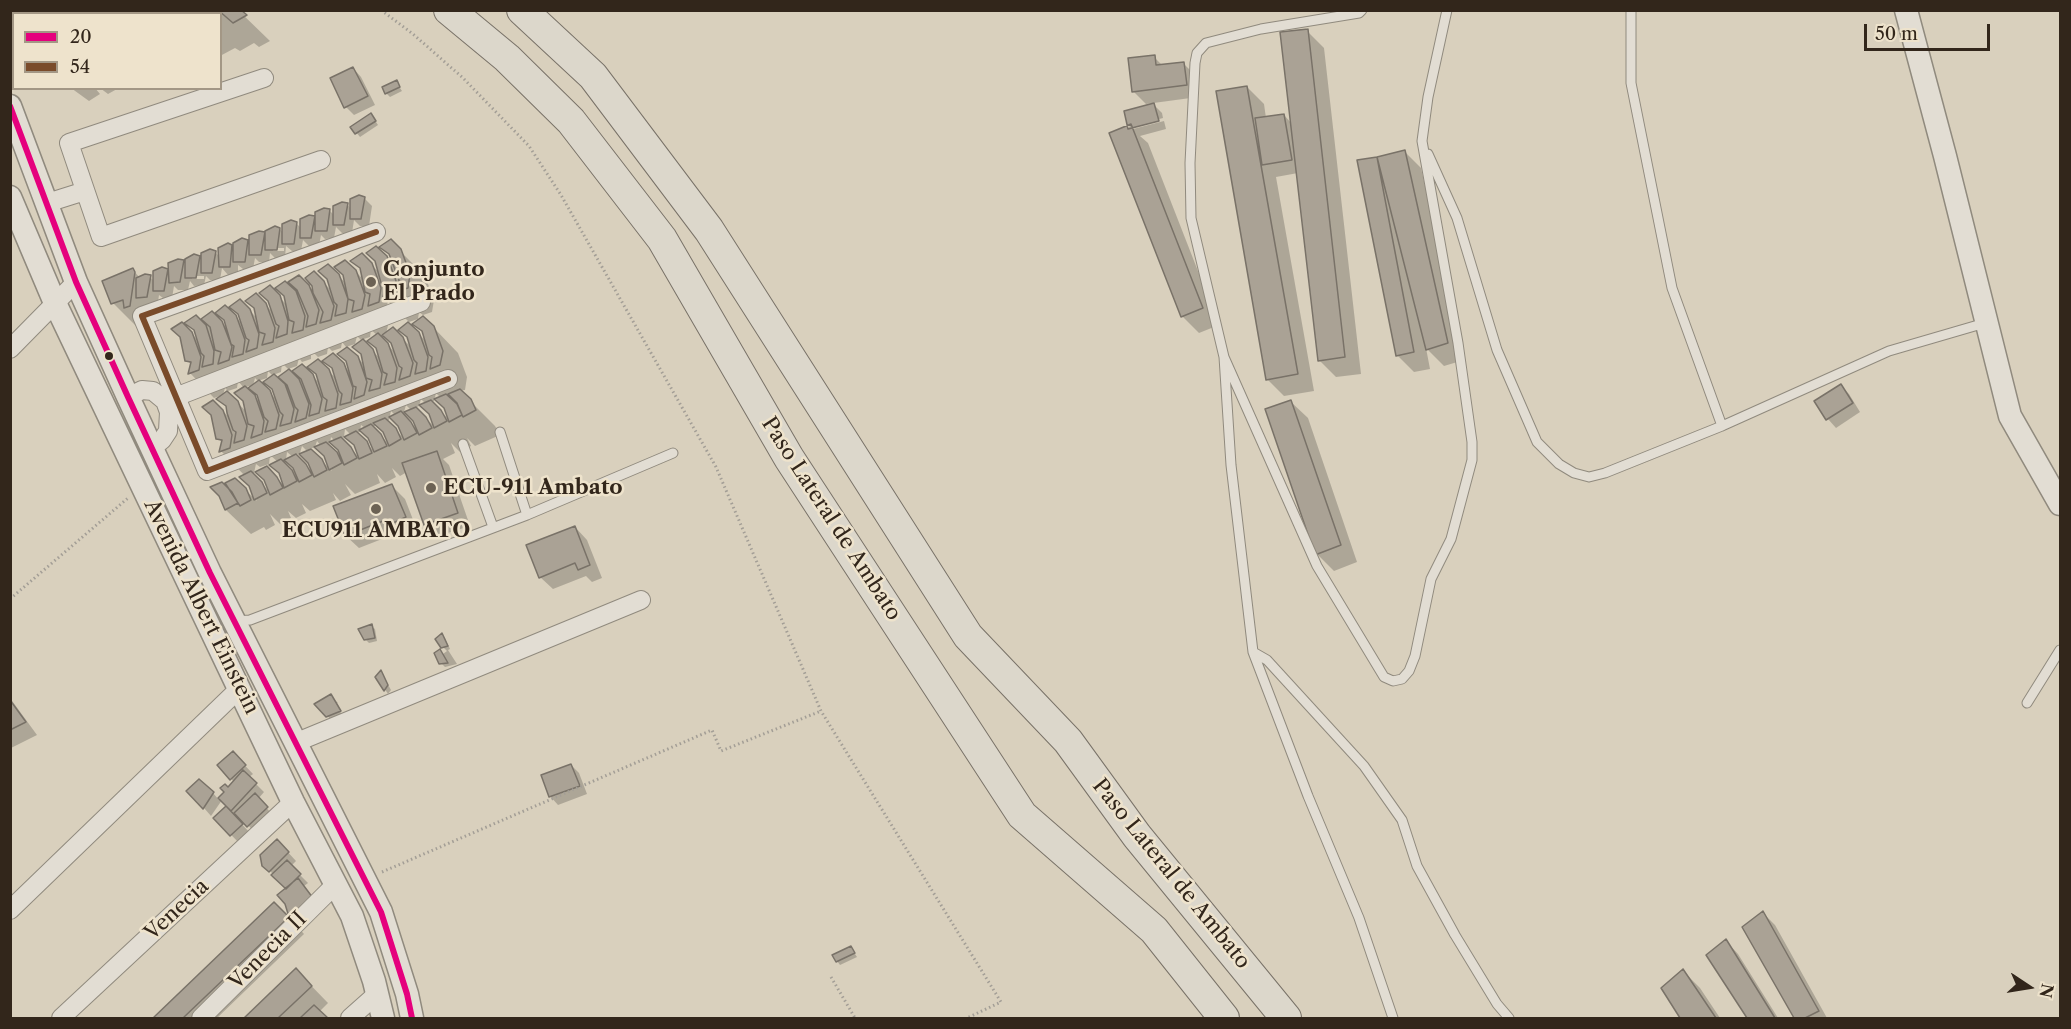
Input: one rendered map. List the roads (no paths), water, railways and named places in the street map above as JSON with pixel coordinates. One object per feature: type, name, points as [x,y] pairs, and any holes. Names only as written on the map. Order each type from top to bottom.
[{"type":"highway","name":"Paso Lateral de Ambato","points":[[449,10],[507,58],[571,121],[662,239],[789,458],[1022,815],[1154,930],[1224,1018]]},
{"type":"highway","name":"Paso Lateral de Ambato","points":[[522,10],[593,76],[709,230],[968,636],[1068,741],[1137,837],[1286,1018]]},
{"type":"street","points":[[1906,10],[2010,416],[2061,504]]},
{"type":"street","points":[[264,78],[69,143],[101,237],[321,160]]},
{"type":"street","name":"Avenida Albert Einstein","points":[[10,106],[76,282],[128,397],[235,622],[381,912],[407,994],[412,1018]]},
{"type":"street","points":[[46,203],[85,191]]},
{"type":"street","name":"Avenida Albert Einstein","points":[[10,197],[55,303],[293,802],[352,916],[383,1018]]},
{"type":"street","points":[[376,232],[142,316],[170,399],[207,471],[448,379]]},
{"type":"street","points":[[10,350],[76,282]]},
{"type":"street","points":[[128,397],[142,390],[153,391],[170,399],[421,302]]},
{"type":"street","points":[[152,448],[168,431],[170,399]]},
{"type":"street","points":[[297,742],[641,600]]},
{"type":"street","points":[[213,633],[235,622]]},
{"type":"street","points":[[10,910],[240,688]]},
{"type":"street","name":"Venecia","points":[[61,1018],[293,802]]},
{"type":"street","name":"Venecia II","points":[[201,1018],[336,884]]},
{"type":"street","points":[[350,1018],[377,994]]},
{"type":"lane","points":[[1362,10],[1359,13],[1261,29],[1206,43],[1197,53],[1190,163],[1191,218],[1224,357],[1231,465],[1253,652],[1308,796],[1359,918],[1394,1018]]},
{"type":"lane","points":[[1224,357],[1317,566],[1384,677],[1393,681],[1402,679],[1409,671],[1415,656],[1431,579],[1451,539],[1472,460],[1472,442],[1458,343],[1422,141],[1428,97],[1447,10]]},
{"type":"lane","points":[[1631,10],[1631,82],[1672,288],[1722,426]]},
{"type":"lane","points":[[1422,141],[1457,218],[1497,350],[1537,442],[1559,464],[1574,473],[1590,477],[1605,473],[1722,426],[1888,351],[1985,323]]},
{"type":"lane","points":[[500,432],[527,514]]},
{"type":"lane","points":[[463,444],[493,527]]},
{"type":"lane","points":[[235,622],[250,620],[527,514],[673,453]]},
{"type":"lane","points":[[2027,703],[2061,650]]},
{"type":"lane","points":[[1253,652],[1267,660],[1357,758],[1396,811],[1402,820],[1418,866],[1455,935],[1497,1004],[1509,1018]]},
{"type":"place","name":"Conjunto El Prado","points":[[371,282]]},
{"type":"place","name":"ECU-911 Ambato","points":[[431,488]]},
{"type":"place","name":"ECU911 AMBATO","points":[[376,509]]}]
